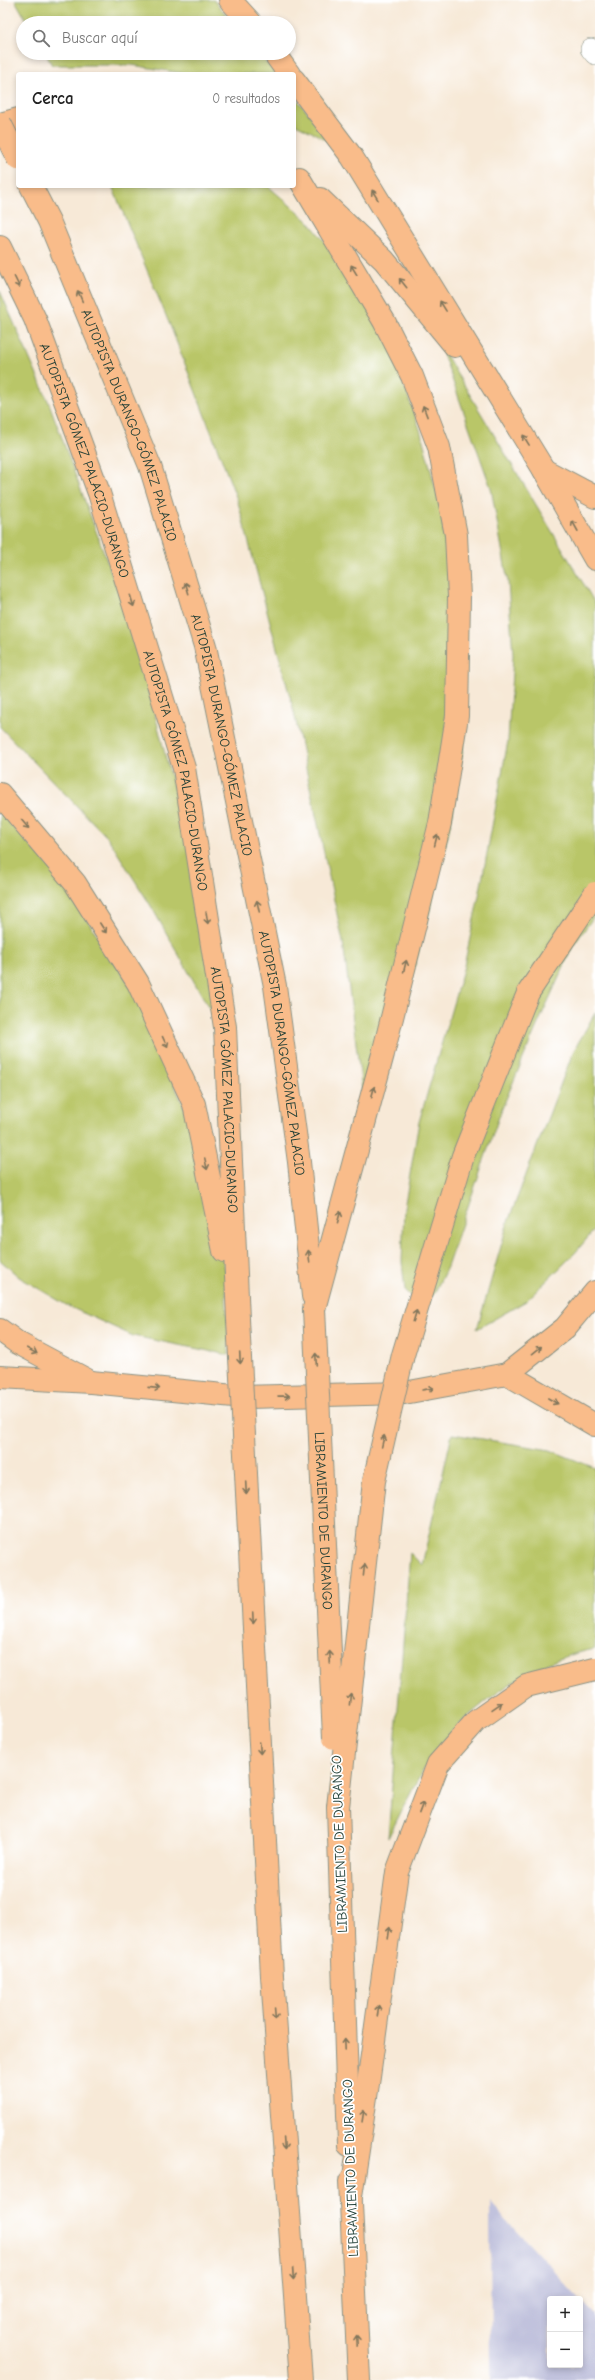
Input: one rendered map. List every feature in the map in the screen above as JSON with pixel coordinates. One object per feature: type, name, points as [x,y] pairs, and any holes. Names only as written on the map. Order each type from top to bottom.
[{"type":"main road","points":[[230,0],[245,16]]},
{"type":"main road","points":[[279,60],[288,72]]},
{"type":"main road","points":[[296,83],[352,157],[508,410],[595,559]]},
{"type":"main road","points":[[16,120],[0,124],[16,155]]},
{"type":"main road","points":[[297,177],[384,260],[508,410]]},
{"type":"main road","points":[[297,177],[384,321],[412,376],[439,448],[456,535],[459,597],[457,716],[440,823],[383,1054],[314,1309]]},
{"type":"main road","name":"AUTOPISTA DURANGO-GÓMEZ PALACIO","points":[[32,188],[49,221],[150,466],[205,646],[275,986],[299,1162],[314,1309]]},
{"type":"main road","name":"AUTOPISTA GÓMEZ PALACIO-DURANGO","points":[[0,247],[35,319],[99,493],[184,768],[225,1026],[238,1319]]},
{"type":"main road","points":[[544,470],[595,498]]},
{"type":"main road","points":[[0,794],[74,883],[138,983],[194,1104],[238,1319],[272,1976],[301,2380]]},
{"type":"main road","points":[[338,1807],[374,1481],[403,1355],[463,1156],[528,993],[595,893]]},
{"type":"main road","points":[[0,1377],[91,1382],[244,1397],[404,1393],[506,1374],[565,1328],[595,1292]]},
{"type":"main road","name":"LIBRAMIENTO DE DURANGO","points":[[314,1309],[338,1807],[351,2196],[359,2380]]},
{"type":"main road","points":[[0,1330],[18,1343],[91,1382]]},
{"type":"main road","points":[[506,1374],[595,1425]]},
{"type":"main road","points":[[351,2196],[370,2077],[397,1872],[438,1764],[476,1721],[526,1686],[595,1669]]},
{"type":"shaded area","points":[[490,2202],[577,2296],[547,2296],[547,2368],[583,2368],[583,2302],[595,2315],[595,2380],[491,2380]]},
{"type":"green space","points":[[15,0],[214,0],[227,16],[24,16]]},
{"type":"green space","points":[[49,60],[264,60],[274,72],[175,72],[132,65],[52,65]]},
{"type":"green space","points":[[296,98],[333,143],[296,124]]},
{"type":"green space","points":[[113,188],[270,188],[308,221],[348,270],[387,339],[420,429],[441,509],[451,591],[463,749],[453,813],[430,910],[404,1004],[366,1121],[343,942],[294,712],[238,502],[172,330]]},
{"type":"green space","points":[[0,291],[49,403],[136,640],[193,864],[233,1050],[151,906],[108,838],[0,727]]},
{"type":"green space","points":[[440,345],[595,603],[595,915],[573,946],[501,1111],[447,1267],[434,1294],[418,1303],[405,1291],[402,1262],[404,1209],[419,1122],[464,966],[480,891],[508,741],[513,655],[508,582],[491,488]]},
{"type":"green space","points":[[0,813],[58,876],[135,992],[187,1114],[211,1192],[225,1270],[229,1355],[133,1336],[68,1306],[19,1277],[0,1260]]},
{"type":"green space","points":[[595,1013],[595,1229],[575,1253],[526,1301],[477,1329],[508,1222],[573,1052]]},
{"type":"green space","points":[[452,1434],[550,1450],[595,1468],[595,1649],[576,1653],[540,1667],[506,1687],[475,1710],[444,1739],[434,1753],[413,1789],[388,1838],[410,1553],[422,1565]]}]
